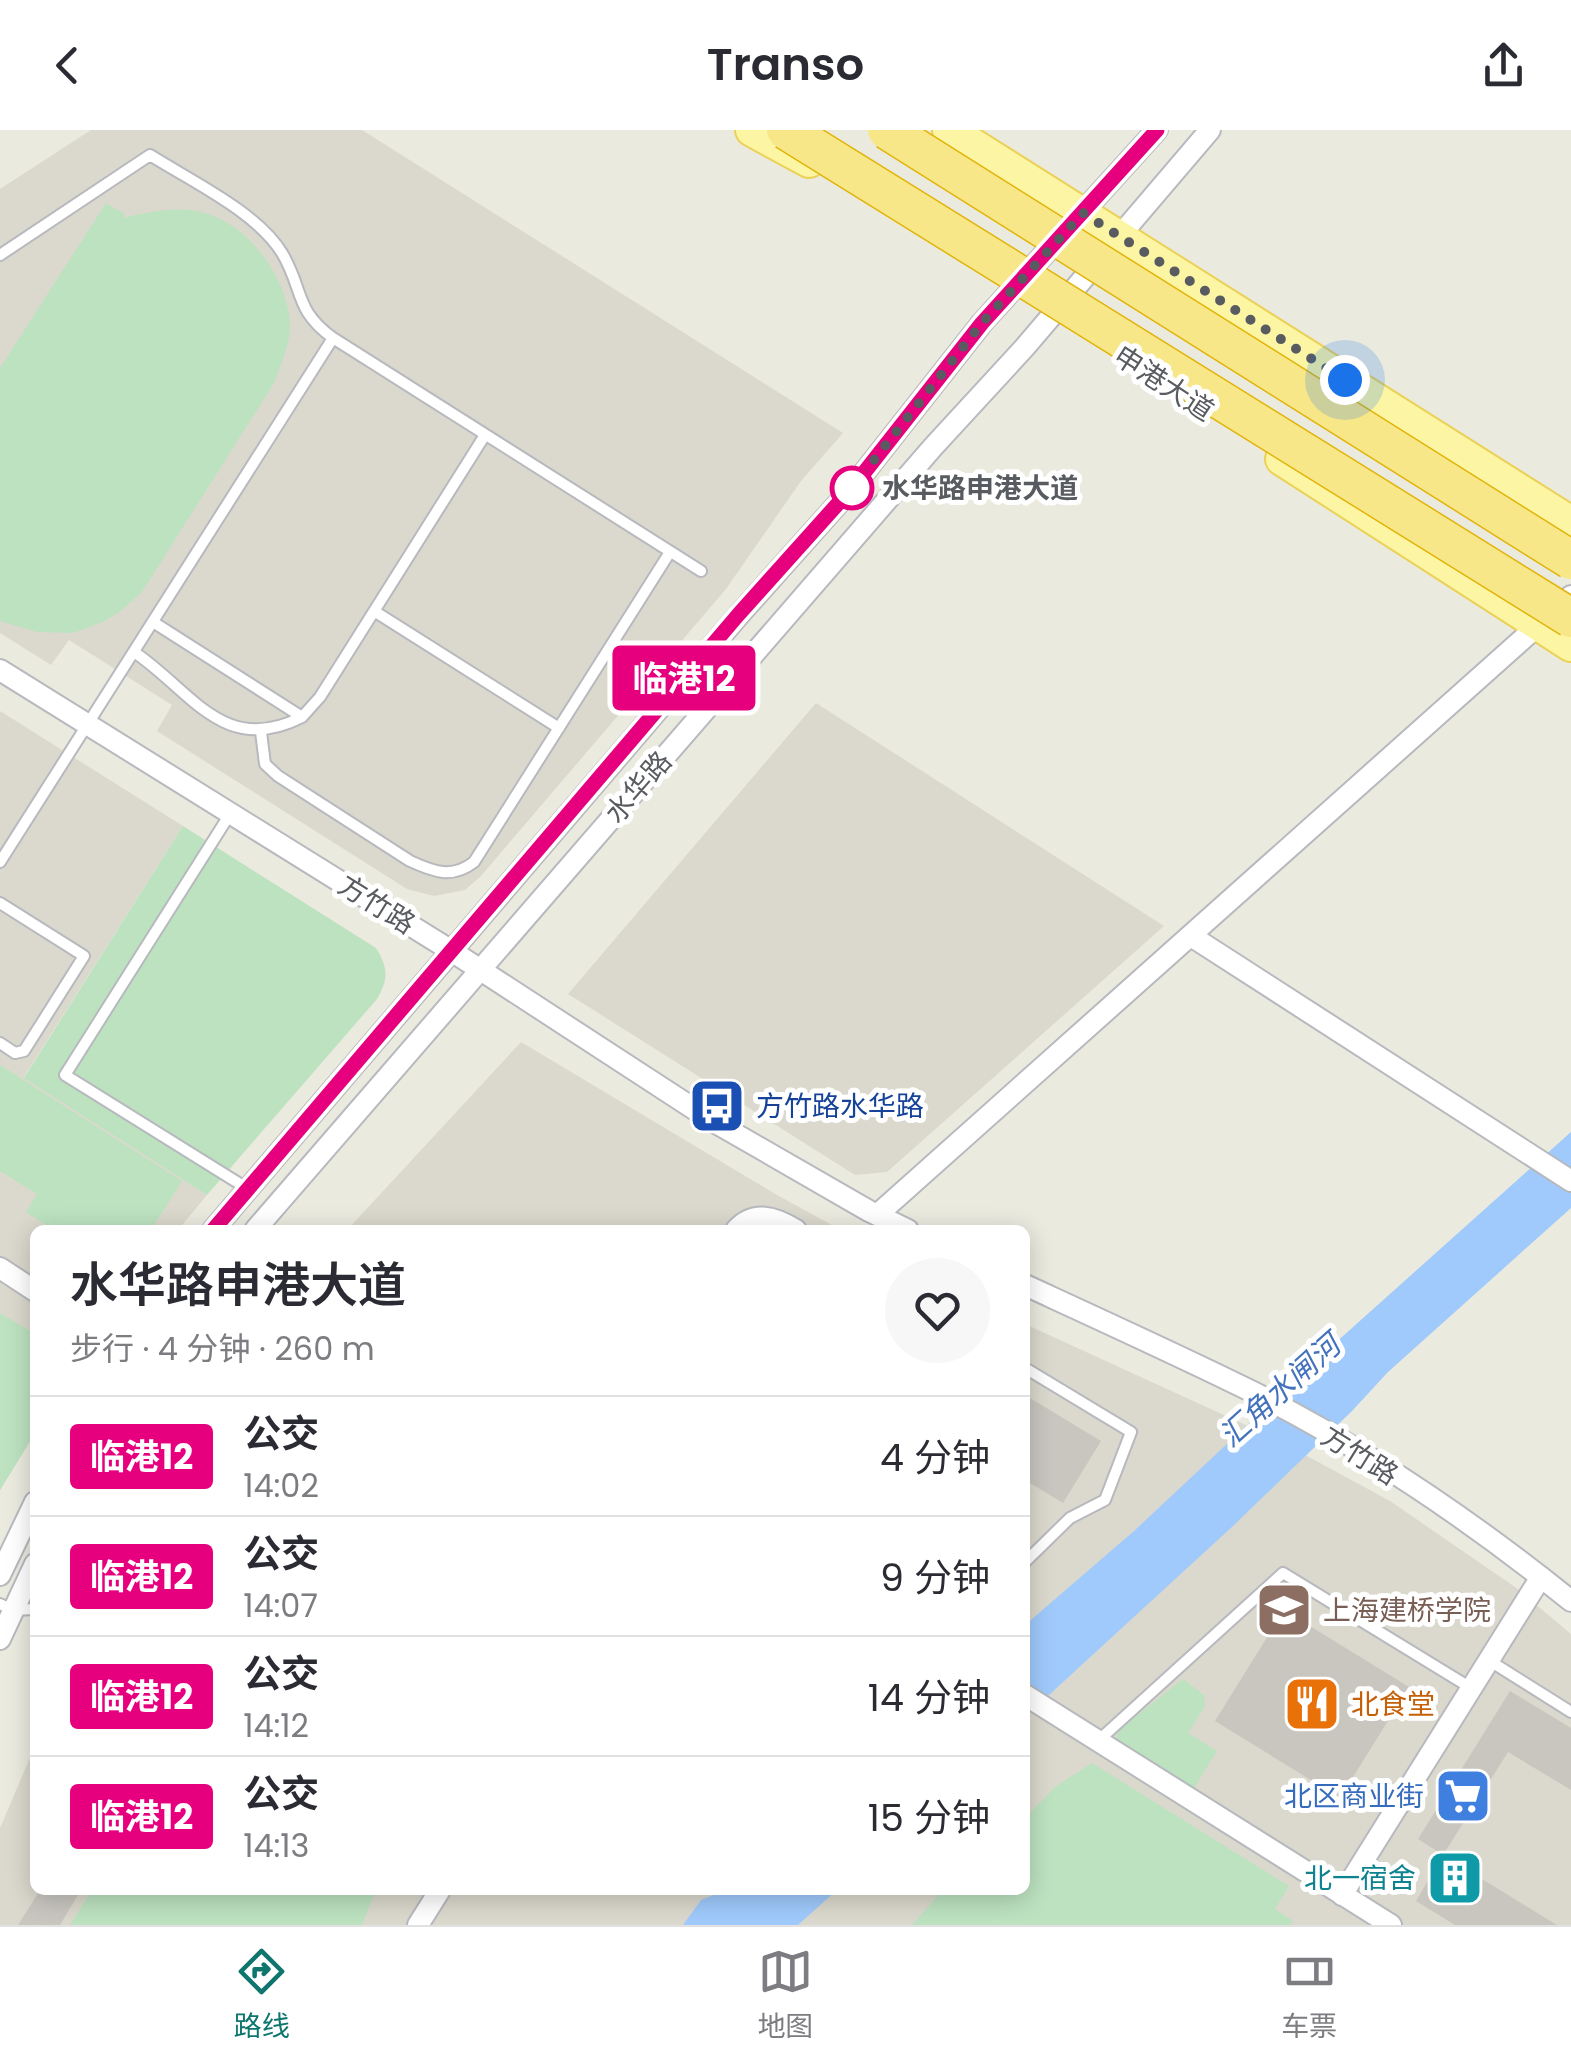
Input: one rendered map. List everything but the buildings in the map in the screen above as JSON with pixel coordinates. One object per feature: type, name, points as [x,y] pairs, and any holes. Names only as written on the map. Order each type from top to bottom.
[{"type":"highway","points":[[786,130],[1554,621]]},
{"type":"highway","points":[[887,130],[1571,560]]},
{"type":"main road","name":"申港大道","points":[[752,130],[800,155],[1554,621],[1571,646]]},
{"type":"main road","points":[[950,130],[1571,523]]},
{"type":"street","name":"水华路","points":[[217,1225],[738,615],[852,488],[982,323],[1157,130]]},
{"type":"street","name":"水华路","points":[[259,1225],[1210,130]]},
{"type":"street","points":[[877,1215],[1554,621],[1571,596]]},
{"type":"street","name":"方竹路","points":[[0,670],[450,950],[710,1120],[898,1225]]},
{"type":"street","points":[[1191,936],[1571,1182]]},
{"type":"street","points":[[741,1225],[746,1220],[764,1217],[784,1225]]},
{"type":"street","points":[[2,1275],[30,1289]]},
{"type":"street","name":"方竹路","points":[[1030,1287],[1256,1394],[1336,1440],[1492,1537],[1571,1601]]},
{"type":"street","points":[[0,1576],[28,1534]]},
{"type":"street","points":[[0,1639],[30,1576]]},
{"type":"street","points":[[1342,1895],[1541,1577]]},
{"type":"street","points":[[1030,1699],[1391,1925]]},
{"type":"street","points":[[418,1925],[437,1895]]},
{"type":"lane","points":[[0,255],[150,156],[262,229],[282,252],[312,323],[701,572]]},
{"type":"lane","points":[[0,862],[333,338]]},
{"type":"lane","points":[[134,652],[160,669],[204,711],[236,727],[261,732],[302,717],[320,696],[486,435]]},
{"type":"lane","points":[[261,732],[265,764],[278,776],[410,862],[449,874],[462,871],[474,862],[670,552]]},
{"type":"lane","points":[[374,611],[559,728]]},
{"type":"lane","points":[[153,622],[302,717]]},
{"type":"lane","points":[[230,813],[64,1076],[248,1189]]},
{"type":"lane","points":[[0,904],[84,956],[24,1051],[15,1053],[0,1044]]},
{"type":"lane","points":[[1030,1371],[1131,1432],[1105,1500],[1070,1518],[1030,1557]]},
{"type":"lane","points":[[1098,1742],[1283,1574],[1471,1688]]},
{"type":"lane","points":[[1489,1660],[1571,1712]]},
{"type":"shaded area","points":[[91,130],[362,130],[843,433],[801,481],[726,589],[465,890],[434,896],[407,889],[157,731],[172,705],[69,640],[51,665],[0,633],[0,189]]},
{"type":"shaded area","points":[[816,703],[1164,926],[887,1172],[855,1175],[568,994]]},
{"type":"shaded area","points":[[0,711],[183,826],[24,1077],[207,1195],[182,1225],[30,1225],[30,1441],[0,1490]]},
{"type":"shaded area","points":[[521,1042],[832,1225],[352,1225]]},
{"type":"shaded area","name":"上海建桥学院","points":[[1030,1326],[1272,1437],[1390,1501],[1515,1587],[1571,1634],[1571,1925],[0,1925],[0,1828],[30,1758],[30,1895],[1030,1895]]},
{"type":"green space","points":[[106,203],[125,214],[123,218],[162,210],[191,210],[234,227],[249,239],[273,270],[287,305],[289,338],[274,383],[142,592],[103,622],[73,633],[37,632],[0,621],[0,368]]},
{"type":"green space","points":[[183,826],[376,948],[386,973],[377,999],[207,1195],[24,1078]]},
{"type":"green space","points":[[0,1065],[182,1181],[154,1225],[46,1225],[26,1212],[37,1194],[0,1171]]},
{"type":"green space","points":[[0,1313],[30,1331],[30,1441],[0,1490]]},
{"type":"green space","points":[[1183,1679],[1204,1695],[1205,1706],[1188,1733],[1217,1751],[1194,1788],[1116,1740],[1118,1730]]},
{"type":"green space","points":[[1092,1763],[1289,1886],[1275,1909],[1293,1921],[1290,1925],[912,1925],[939,1895],[1030,1895],[1030,1813],[1055,1787]]},
{"type":"green space","points":[[89,1895],[374,1895],[362,1925],[70,1925]]},
{"type":"water","points":[[1571,1132],[1571,1208],[1388,1372],[1233,1526],[1030,1712],[1030,1621],[1134,1531],[1324,1353]]},
{"type":"water","points":[[714,1895],[831,1895],[798,1925],[683,1925],[701,1900]]},
{"type":"bus line","name":"临港12","points":[[217,1225],[738,615],[852,488],[982,323],[1157,130]]},
{"type":"place","name":"水华路申港大道","points":[[852,488]]},
{"type":"place","name":"方竹路水华路","points":[[717,1106]]},
{"type":"place","name":"上海建桥学院","points":[[1284,1610]]},
{"type":"place","name":"北食堂","points":[[1312,1704]]},
{"type":"place","name":"北区商业街","points":[[1463,1796]]},
{"type":"place","name":"北一宿舍","points":[[1455,1878]]},
{"type":"route","points":[[852,488],[982,323],[1083,213],[1345,380]]},
{"type":"water label","name":"汇角水闸河","points":[[1280,1391]]}]
